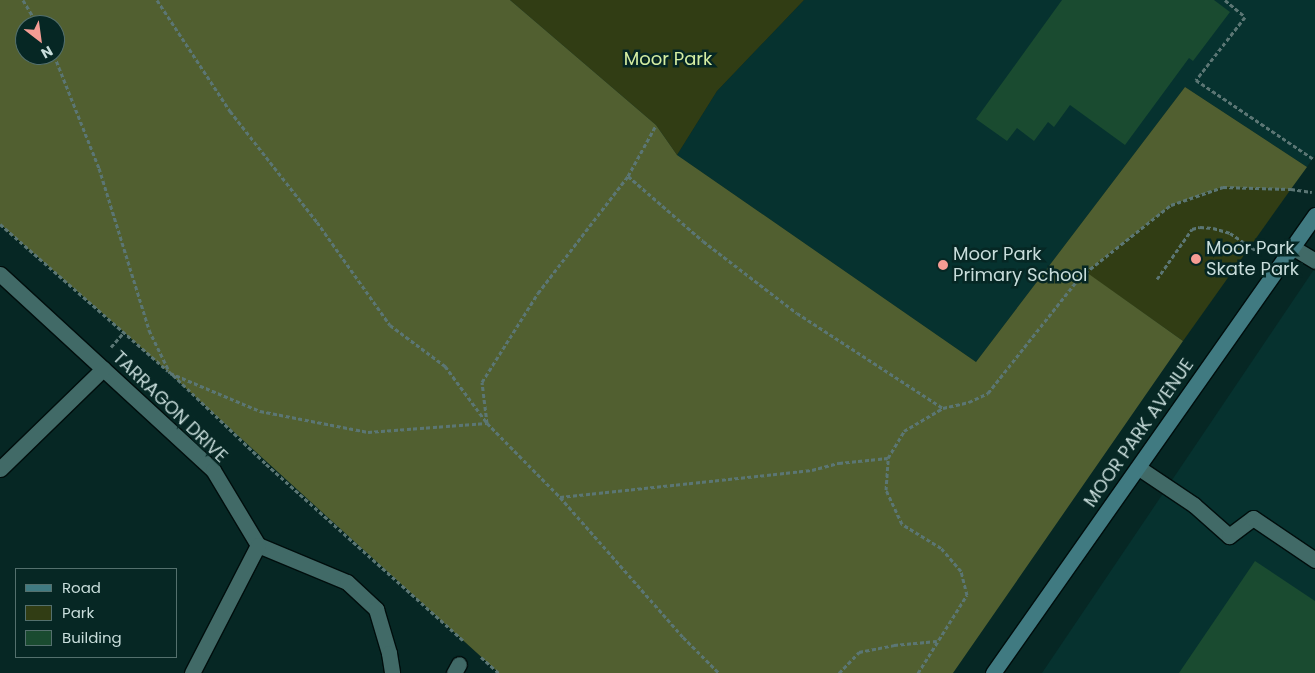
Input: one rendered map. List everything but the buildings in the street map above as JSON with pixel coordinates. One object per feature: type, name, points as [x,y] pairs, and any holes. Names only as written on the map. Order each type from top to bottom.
[{"type":"street","name":"MOOR PARK AVENUE","points":[[999,671],[1139,468],[1169,420],[1315,215]]},
{"type":"street","points":[[1292,247],[1315,261]]},
{"type":"street","name":"TARRAGON DRIVE","points":[[0,274],[213,470],[258,545]]},
{"type":"street","points":[[0,469],[103,368]]},
{"type":"street","points":[[1139,468],[1194,504],[1229,536],[1253,518],[1315,560]]},
{"type":"street","points":[[192,673],[258,545],[347,582],[376,609],[389,653],[392,673]]},
{"type":"path","points":[[23,0],[32,15]]},
{"type":"path","points":[[157,0],[230,111],[317,222],[390,325],[445,366],[487,423],[560,497],[683,637],[719,673]]},
{"type":"path","points":[[1225,0],[1245,17],[1196,80],[1315,160]]},
{"type":"path","points":[[58,65],[99,168],[149,330],[170,373],[260,411],[368,432],[487,423]]},
{"type":"path","points":[[487,423],[482,382],[538,294],[628,176],[656,125]]},
{"type":"path","points":[[628,176],[703,241],[797,313],[942,408]]},
{"type":"path","points":[[918,673],[967,595],[961,571],[941,548],[902,524],[886,490],[888,458],[904,431],[942,408],[968,402],[988,393],[1080,277],[1171,205],[1222,188],[1291,189],[1315,192]]},
{"type":"path","points":[[0,224],[170,373],[266,464],[466,643]]},
{"type":"path","points":[[1157,279],[1192,229],[1200,226],[1230,234],[1279,265]]},
{"type":"path","points":[[560,497],[812,470],[839,463],[888,458]]},
{"type":"path","points":[[840,673],[860,652],[894,645],[938,641]]},
{"type":"path","points":[[479,655],[499,673]]},
{"type":"shaded area","name":"Moor Park Primary School","points":[[804,0],[1315,0],[1315,155],[1307,167],[1185,87],[976,362],[677,155],[717,91]]},
{"type":"shaded area","points":[[1315,268],[1315,673],[1042,673]]},
{"type":"green space","points":[[0,0],[510,0],[656,125],[677,155],[976,362],[1185,87],[1307,167],[1291,189],[1223,187],[1171,205],[1086,272],[1183,341],[953,673],[499,673],[124,332],[0,224]]},
{"type":"green space","name":"Moor Park","points":[[510,0],[804,0],[717,91],[677,155],[656,125]]},
{"type":"green space","points":[[1223,187],[1291,189],[1183,341],[1085,272],[1171,205]]},
{"type":"place","name":"Moor Park Skate Park","points":[[1196,259]]},
{"type":"place","name":"Moor Park Primary School","points":[[943,265]]}]
